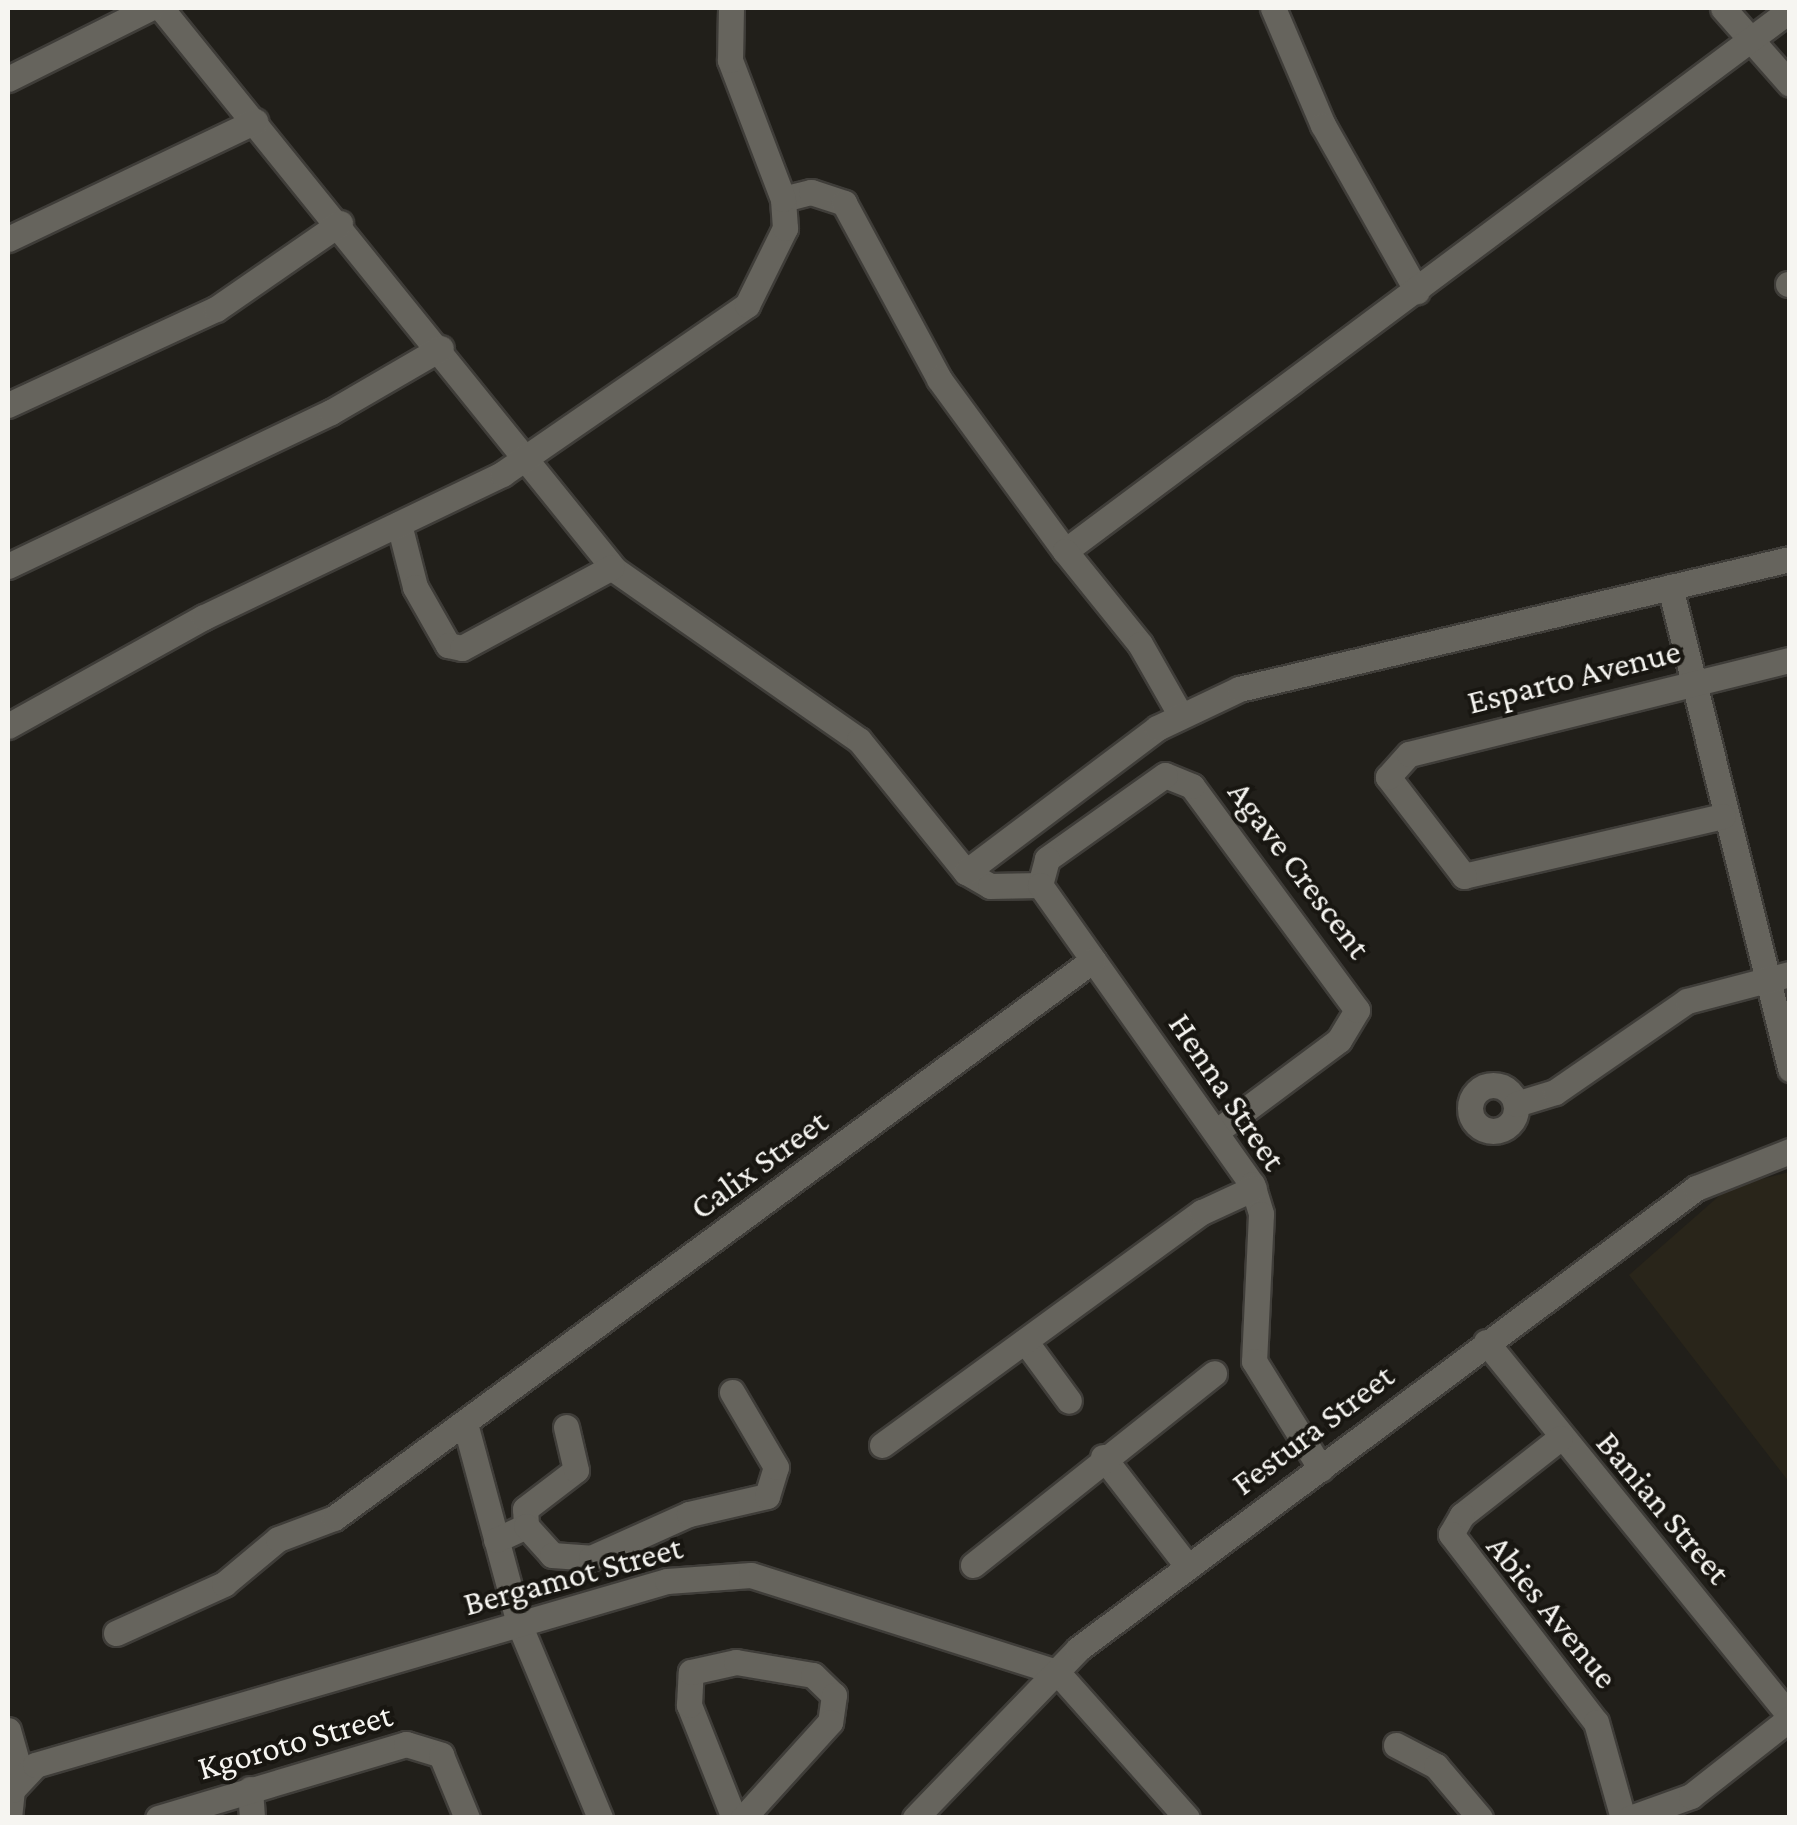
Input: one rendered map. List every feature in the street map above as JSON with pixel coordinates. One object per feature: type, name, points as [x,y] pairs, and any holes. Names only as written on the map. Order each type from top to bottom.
[{"type":"street","points":[[8,79],[150,8]]},
{"type":"street","points":[[161,8],[530,458],[612,567],[859,740],[966,872],[990,886],[1040,885]]},
{"type":"street","points":[[8,726],[204,617],[530,458],[747,305],[785,228],[783,199],[730,60],[730,8]]},
{"type":"street","points":[[1272,8],[1332,142],[1417,291]]},
{"type":"street","points":[[1724,8],[1790,84]]},
{"type":"street","points":[[1065,551],[1790,10]]},
{"type":"street","points":[[8,240],[255,120]]},
{"type":"street","points":[[783,199],[811,192],[844,203],[939,380],[1065,551],[1140,644],[1180,714]]},
{"type":"street","points":[[8,405],[216,309],[340,223]]},
{"type":"street","points":[[8,566],[331,412],[441,348]]},
{"type":"street","points":[[399,524],[415,586],[448,644],[462,648],[612,567]]},
{"type":"street","points":[[966,872],[1180,714],[1321,667],[1790,559]]},
{"type":"street","points":[[1670,587],[1723,816],[1778,977],[1790,1069]]},
{"type":"street","name":"Esparto Avenue","points":[[1723,816],[1464,876],[1388,778],[1409,754],[1790,660]]},
{"type":"street","name":"Agave Crescent","points":[[1040,885],[1047,860],[1153,779],[1174,775],[1192,786],[1350,998],[1352,1026],[1217,1131]]},
{"type":"street","name":"Henna Street","points":[[1040,885],[1254,1188],[1261,1214],[1254,1361],[1321,1469]]},
{"type":"street","name":"Calix Street","points":[[116,1632],[224,1584],[278,1539],[334,1518],[466,1427],[1093,960]]},
{"type":"street","points":[[1516,1104],[1555,1092],[1687,1001],[1778,977]]},
{"type":"street","name":"Festura Street","points":[[915,1818],[1057,1672],[1188,1568],[1486,1342],[1715,1175],[1790,1151]]},
{"type":"street","points":[[882,1444],[1202,1212],[1254,1188]]},
{"type":"street","points":[[1025,1341],[1069,1401]]},
{"type":"street","name":"Banian Street","points":[[1486,1342],[1790,1717]]},
{"type":"street","points":[[974,1565],[1103,1457],[1214,1374]]},
{"type":"street","points":[[566,1427],[576,1470],[526,1510],[526,1526],[552,1555],[591,1558],[689,1514],[767,1496],[776,1466],[732,1392]]},
{"type":"street","points":[[466,1427],[520,1624],[591,1815]]},
{"type":"street","name":"Abies Avenue","points":[[1560,1438],[1462,1514],[1450,1534],[1596,1722],[1626,1818]]},
{"type":"street","points":[[1103,1457],[1188,1568]]},
{"type":"street","points":[[496,1540],[526,1526]]},
{"type":"street","name":"Bergamot Street","points":[[21,1776],[668,1581],[751,1576],[1057,1672]]},
{"type":"street","points":[[734,1818],[688,1706],[690,1672],[736,1662],[813,1675],[834,1695],[830,1722],[743,1818]]},
{"type":"street","points":[[1057,1672],[1187,1818]]},
{"type":"street","points":[[1626,1818],[1691,1796],[1790,1717]]},
{"type":"street","points":[[8,1730],[21,1776],[9,1818]]},
{"type":"street","name":"Kgoroto Street","points":[[158,1818],[250,1789],[422,1744],[450,1766],[467,1818]]},
{"type":"street","points":[[1396,1744],[1436,1766],[1480,1818]]},
{"type":"street","points":[[250,1789],[252,1818]]},
{"type":"shaded area","points":[[1789,1172],[1789,1482],[1629,1275],[1728,1188]]}]
